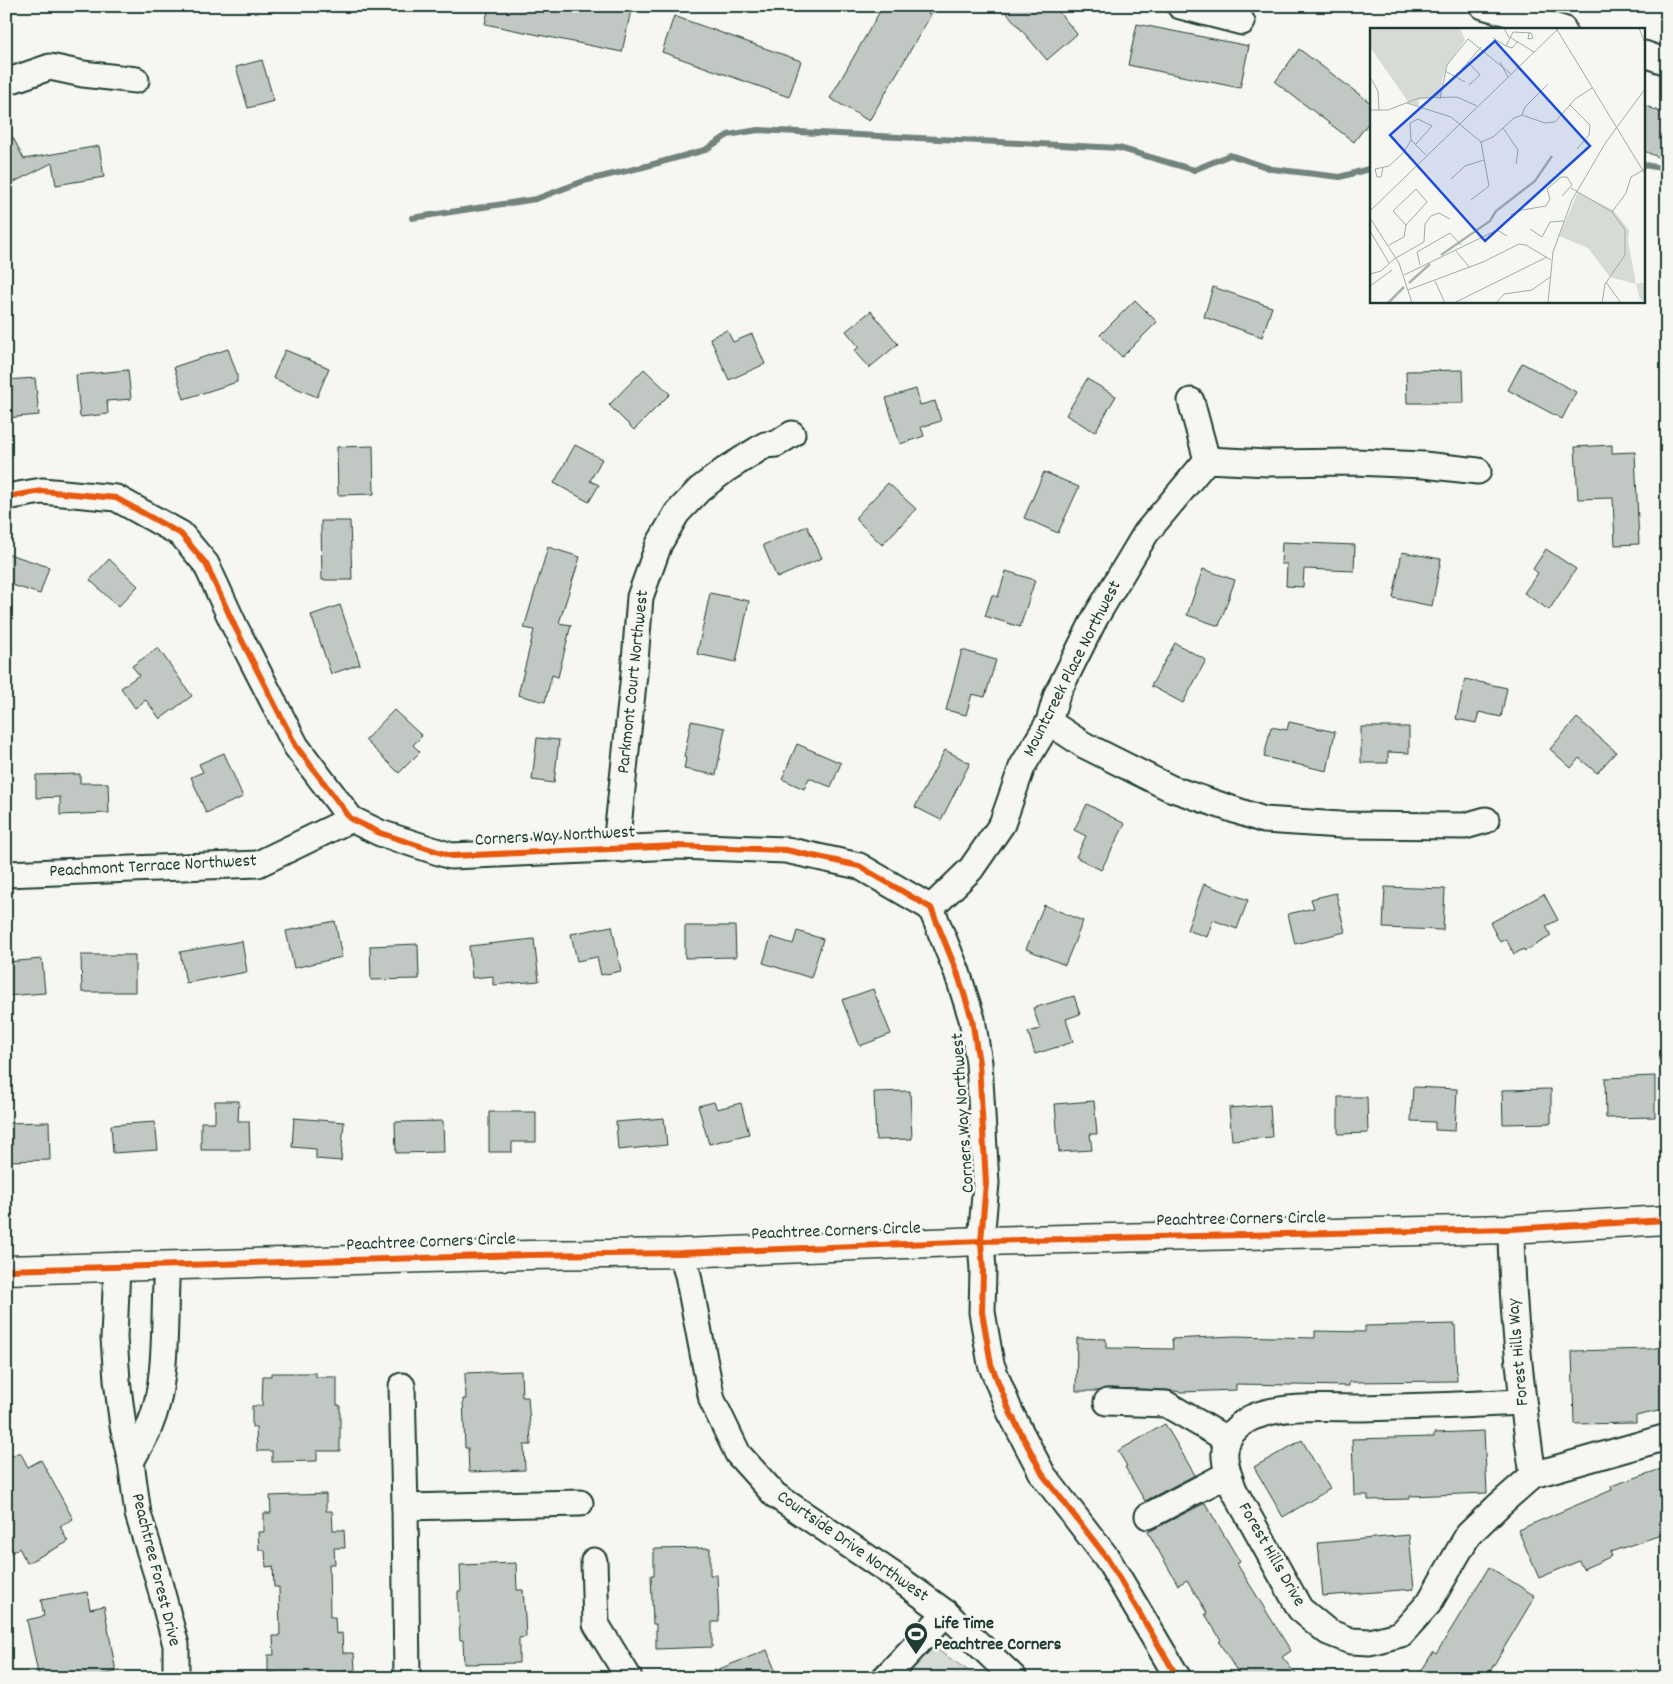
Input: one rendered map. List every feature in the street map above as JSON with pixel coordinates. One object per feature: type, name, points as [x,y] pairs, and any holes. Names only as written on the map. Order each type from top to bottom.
[{"type":"street","points":[[1180,6],[1242,22]]},
{"type":"street","points":[[1483,6],[1560,28]]},
{"type":"street","points":[[1646,55],[1667,62]]},
{"type":"street","points":[[6,82],[50,67],[83,74],[136,80]]},
{"type":"street","points":[[1191,401],[1207,460],[1268,463],[1355,462],[1424,465],[1478,471]]},
{"type":"street","name":"Parkmont Court Northwest","points":[[623,849],[618,827],[640,597],[659,544],[677,513],[700,489],[725,470],[765,445],[776,444],[792,434]]},
{"type":"street","name":"Mountcreek Place Northwest","points":[[931,908],[971,869],[1002,824],[1022,767],[1048,722],[1057,694],[1095,618],[1146,533],[1207,460]]},
{"type":"street","name":"Corners Way Northwest","points":[[6,497],[42,491],[116,498],[181,534],[206,564],[235,627],[296,746],[351,819],[380,833],[451,856],[677,846],[786,850],[860,866],[931,908],[957,972],[972,1018],[979,1063],[986,1183],[981,1241],[982,1312],[991,1364],[1010,1412],[1043,1475],[1107,1558],[1178,1678]]},
{"type":"street","points":[[1048,722],[1084,745],[1170,788],[1264,820],[1340,825],[1456,826],[1465,826],[1486,820]]},
{"type":"street","name":"Peachmont Terrace Northwest","points":[[6,874],[258,864],[351,819]]},
{"type":"street","name":"Peachtree Corners Circle","points":[[6,1270],[529,1255],[680,1253],[981,1241],[1511,1229],[1667,1220]]},
{"type":"street","name":"Forest Hills Way","points":[[1511,1229],[1511,1261],[1522,1402],[1533,1475]]},
{"type":"street","name":"Courtside Drive Northwest","points":[[680,1253],[688,1274],[712,1400],[738,1454],[775,1495],[898,1578],[946,1613],[1014,1678]]},
{"type":"street","points":[[131,1462],[151,1424],[160,1385],[167,1265]]},
{"type":"street","name":"Peachtree Forest Drive","points":[[117,1266],[114,1338],[123,1426],[131,1462],[138,1514],[176,1646],[176,1678]]},
{"type":"street","points":[[402,1386],[407,1678]]},
{"type":"street","points":[[1108,1402],[1166,1404],[1228,1440],[1234,1432],[1252,1417],[1285,1409],[1450,1406],[1522,1402]]},
{"type":"street","name":"Forest Hills Drive","points":[[1228,1440],[1225,1456],[1228,1474],[1234,1490],[1300,1610],[1328,1632],[1351,1641],[1370,1642],[1401,1634],[1429,1603],[1468,1535],[1533,1475],[1667,1438]]},
{"type":"street","points":[[1148,1516],[1228,1474]]},
{"type":"street","points":[[405,1507],[580,1503]]},
{"type":"street","points":[[594,1561],[596,1624],[630,1678]]},
{"type":"street","points":[[885,1678],[946,1613]]},
{"type":"shaded area","name":"Life Time Peachtree Corners","points":[[911,1632],[979,1678],[864,1678]]},
{"type":"building","points":[[489,6],[611,6],[631,10],[622,52],[485,24]]},
{"type":"building","points":[[883,6],[916,6],[931,15],[869,121],[830,98]]},
{"type":"building","points":[[1001,6],[1054,6],[1077,34],[1047,60]]},
{"type":"building","points":[[674,16],[801,61],[789,97],[662,52]]},
{"type":"building","points":[[1137,24],[1249,46],[1240,88],[1128,65]]},
{"type":"building","points":[[1299,49],[1370,102],[1370,121],[1354,142],[1275,82]]},
{"type":"building","points":[[262,60],[274,101],[248,108],[236,67]]},
{"type":"building","points":[[1646,106],[1667,115],[1667,161],[1646,152]]},
{"type":"building","points":[[6,124],[24,159],[99,146],[104,177],[56,185],[52,163],[6,186]]},
{"type":"building","points":[[1213,287],[1272,307],[1262,337],[1204,317]]},
{"type":"building","points":[[1135,300],[1157,322],[1122,357],[1100,335]]},
{"type":"building","points":[[871,311],[898,344],[869,368],[854,351],[859,347],[846,331]]},
{"type":"building","points":[[727,330],[733,342],[752,334],[765,364],[729,380],[710,338]]},
{"type":"building","points":[[228,349],[237,374],[237,382],[184,399],[174,367]]},
{"type":"building","points":[[285,350],[329,368],[317,397],[273,378]]},
{"type":"building","points":[[1522,363],[1576,392],[1562,419],[1508,390]]},
{"type":"building","points":[[644,369],[670,394],[634,430],[609,405]]},
{"type":"building","points":[[128,370],[131,399],[107,401],[108,414],[80,417],[76,375]]},
{"type":"building","points":[[1463,370],[1464,403],[1407,403],[1406,371]]},
{"type":"building","points":[[35,378],[39,415],[6,418],[6,380]]},
{"type":"building","points":[[1087,379],[1116,396],[1095,432],[1066,415]]},
{"type":"building","points":[[916,389],[920,405],[935,401],[941,421],[921,427],[924,436],[900,444],[886,398]]},
{"type":"building","points":[[575,445],[602,459],[590,481],[599,485],[589,502],[554,483]]},
{"type":"building","points":[[1612,445],[1612,453],[1635,452],[1639,544],[1615,545],[1613,498],[1578,499],[1575,447]]},
{"type":"building","points":[[373,446],[374,494],[338,495],[337,447]]},
{"type":"building","points":[[1044,472],[1079,487],[1058,533],[1024,518]]},
{"type":"building","points":[[888,483],[916,509],[882,545],[855,518]]},
{"type":"building","points":[[321,521],[350,521],[352,580],[322,580]]},
{"type":"building","points":[[807,526],[822,558],[777,578],[763,545]]},
{"type":"building","points":[[1282,542],[1355,545],[1354,571],[1304,569],[1303,587],[1286,586],[1287,564],[1281,564]]},
{"type":"building","points":[[548,547],[580,557],[559,623],[571,625],[558,677],[552,675],[545,702],[518,695],[534,630],[524,628]]},
{"type":"building","points":[[1546,549],[1576,569],[1549,610],[1524,593],[1538,573],[1533,569]]},
{"type":"building","points":[[1402,552],[1441,559],[1432,606],[1393,598]]},
{"type":"building","points":[[6,553],[49,567],[40,594],[6,583]]},
{"type":"building","points":[[109,559],[138,586],[118,607],[90,580]]},
{"type":"building","points":[[1203,569],[1235,580],[1219,626],[1187,615]]},
{"type":"building","points":[[1006,571],[1035,580],[1020,627],[985,616],[992,595],[998,597]]},
{"type":"building","points":[[710,593],[749,601],[736,662],[697,654]]},
{"type":"building","points":[[340,605],[360,664],[331,674],[311,615]]},
{"type":"building","points":[[1175,643],[1206,660],[1183,703],[1151,686]]},
{"type":"building","points":[[158,648],[192,696],[160,719],[146,700],[135,708],[121,688],[139,675],[132,666]]},
{"type":"building","points":[[962,650],[996,660],[985,697],[972,694],[966,715],[946,710]]},
{"type":"building","points":[[1465,679],[1507,688],[1501,717],[1479,712],[1476,723],[1456,719]]},
{"type":"building","points":[[394,710],[422,736],[413,745],[420,752],[399,773],[365,740]]},
{"type":"building","points":[[1577,718],[1616,752],[1597,773],[1579,758],[1571,768],[1550,749]]},
{"type":"building","points":[[691,721],[725,728],[716,775],[684,769],[686,758],[684,757]]},
{"type":"building","points":[[1289,722],[1335,732],[1327,771],[1264,757],[1271,727],[1287,730]]},
{"type":"building","points":[[1361,727],[1409,727],[1409,753],[1388,752],[1388,763],[1361,763]]},
{"type":"building","points":[[537,738],[559,740],[554,783],[532,780]]},
{"type":"building","points":[[797,744],[841,763],[831,787],[809,778],[804,789],[782,779]]},
{"type":"building","points":[[945,750],[970,763],[941,820],[915,807]]},
{"type":"building","points":[[224,753],[243,797],[206,813],[191,777],[203,772],[199,764]]},
{"type":"building","points":[[80,774],[80,783],[108,783],[109,813],[60,815],[60,797],[36,798],[36,775]]},
{"type":"building","points":[[1087,804],[1125,824],[1101,870],[1076,857],[1086,836],[1074,830]]},
{"type":"building","points":[[1204,884],[1248,900],[1237,929],[1213,920],[1207,937],[1187,930]]},
{"type":"building","points":[[1385,887],[1445,889],[1443,930],[1383,928]]},
{"type":"building","points":[[1336,893],[1345,932],[1295,944],[1288,914],[1314,908],[1311,899]]},
{"type":"building","points":[[1544,894],[1558,920],[1546,926],[1551,936],[1525,951],[1524,949],[1514,954],[1506,939],[1500,942],[1490,923]]},
{"type":"building","points":[[1044,905],[1083,921],[1065,965],[1026,949]]},
{"type":"building","points":[[335,921],[342,957],[294,968],[286,931]]},
{"type":"building","points":[[612,926],[621,971],[601,975],[597,957],[577,961],[571,934]]},
{"type":"building","points":[[685,926],[735,926],[736,957],[685,958]]},
{"type":"building","points":[[797,931],[823,939],[811,978],[763,963],[771,937],[793,944]]},
{"type":"building","points":[[534,939],[539,981],[493,985],[493,976],[472,978],[469,946]]},
{"type":"building","points":[[242,941],[247,972],[186,983],[180,952]]},
{"type":"building","points":[[418,944],[419,979],[371,980],[370,946]]},
{"type":"building","points":[[81,955],[135,955],[135,992],[82,992]]},
{"type":"building","points":[[42,959],[45,993],[6,996],[6,962]]},
{"type":"building","points":[[873,989],[891,1034],[860,1046],[842,1000]]},
{"type":"building","points":[[1074,996],[1080,1014],[1066,1019],[1073,1042],[1035,1054],[1028,1032],[1040,1029],[1033,1008]]},
{"type":"building","points":[[1655,1076],[1655,1117],[1606,1118],[1605,1078]]},
{"type":"building","points":[[1413,1087],[1457,1089],[1455,1131],[1435,1130],[1435,1122],[1411,1121]]},
{"type":"building","points":[[1551,1089],[1551,1123],[1503,1124],[1502,1090]]},
{"type":"building","points":[[910,1091],[912,1139],[876,1140],[874,1092]]},
{"type":"building","points":[[1338,1097],[1367,1097],[1368,1133],[1338,1134]]},
{"type":"building","points":[[215,1101],[239,1101],[238,1121],[249,1121],[250,1150],[201,1150],[201,1122],[215,1122]]},
{"type":"building","points":[[1094,1101],[1097,1134],[1090,1134],[1092,1150],[1059,1152],[1055,1104]]},
{"type":"building","points":[[714,1102],[717,1109],[741,1103],[749,1134],[709,1144],[698,1106]]},
{"type":"building","points":[[1270,1105],[1272,1137],[1232,1140],[1229,1108]]},
{"type":"building","points":[[489,1112],[536,1112],[536,1142],[512,1142],[512,1152],[489,1152]]},
{"type":"building","points":[[294,1118],[344,1122],[341,1161],[316,1159],[316,1149],[292,1147]]},
{"type":"building","points":[[664,1118],[667,1145],[618,1150],[616,1122]]},
{"type":"building","points":[[443,1121],[444,1152],[396,1153],[395,1122]]},
{"type":"building","points":[[49,1122],[50,1160],[6,1161],[6,1123]]},
{"type":"building","points":[[155,1122],[158,1150],[113,1153],[111,1125]]},
{"type":"building","points":[[1455,1324],[1457,1381],[1349,1382],[1349,1386],[1236,1384],[1236,1390],[1182,1392],[1107,1388],[1098,1391],[1076,1391],[1077,1338],[1106,1339],[1106,1348],[1173,1349],[1172,1339],[1234,1336],[1315,1338],[1315,1331],[1365,1332],[1365,1326]]},
{"type":"building","points":[[1667,1346],[1667,1409],[1636,1416],[1636,1423],[1574,1424],[1572,1351],[1650,1349]]},
{"type":"building","points":[[521,1371],[522,1397],[528,1397],[531,1445],[524,1445],[525,1470],[469,1472],[468,1448],[465,1448],[463,1399],[466,1399],[465,1373]]},
{"type":"building","points":[[271,1373],[316,1373],[316,1377],[337,1377],[337,1405],[340,1405],[340,1451],[317,1451],[317,1461],[272,1462],[272,1451],[257,1451],[256,1427],[252,1427],[252,1406],[262,1406],[263,1376],[271,1376]]},
{"type":"building","points":[[1165,1424],[1195,1475],[1145,1501],[1118,1451]]},
{"type":"building","points":[[1484,1431],[1487,1493],[1410,1496],[1410,1499],[1368,1500],[1368,1495],[1354,1495],[1352,1439],[1434,1437],[1434,1433]]},
{"type":"building","points":[[1302,1440],[1330,1489],[1283,1517],[1254,1467]]},
{"type":"building","points":[[20,1452],[28,1467],[41,1460],[73,1519],[60,1526],[68,1542],[27,1563],[19,1548],[6,1556],[6,1459]]},
{"type":"building","points":[[1667,1467],[1667,1533],[1610,1552],[1612,1556],[1583,1569],[1579,1561],[1539,1578],[1518,1530],[1612,1490],[1611,1486]]},
{"type":"building","points":[[326,1494],[326,1511],[332,1511],[333,1530],[344,1530],[345,1548],[334,1548],[335,1564],[329,1564],[330,1617],[335,1617],[336,1634],[342,1633],[343,1653],[354,1653],[355,1670],[343,1671],[344,1678],[275,1678],[275,1673],[268,1673],[268,1655],[274,1655],[273,1636],[280,1636],[279,1587],[274,1587],[273,1566],[266,1567],[265,1550],[259,1550],[258,1532],[264,1532],[264,1513],[271,1513],[270,1496]]},
{"type":"building","points":[[1205,1503],[1240,1562],[1237,1564],[1291,1651],[1282,1657],[1299,1678],[1241,1678],[1219,1642],[1221,1640],[1187,1580],[1178,1585],[1148,1532]]},
{"type":"building","points":[[1409,1535],[1414,1589],[1323,1596],[1318,1543]]},
{"type":"building","points":[[710,1548],[710,1575],[717,1575],[719,1622],[712,1622],[712,1647],[656,1649],[656,1624],[653,1624],[651,1575],[654,1575],[654,1549]]},
{"type":"building","points":[[516,1563],[517,1590],[523,1590],[526,1637],[519,1638],[519,1663],[464,1664],[463,1640],[460,1640],[458,1603],[458,1591],[461,1591],[460,1565]]},
{"type":"building","points":[[1489,1567],[1535,1596],[1486,1678],[1417,1678],[1433,1652],[1436,1654]]},
{"type":"building","points":[[87,1592],[90,1609],[104,1606],[116,1672],[101,1675],[102,1678],[39,1678],[27,1620],[44,1616],[41,1600]]},
{"type":"building","points":[[767,1650],[778,1678],[699,1678],[699,1677]]},
{"type":"waterway","points":[[412,218],[536,199],[584,181],[705,150],[728,135],[758,130],[1119,148],[1194,170],[1230,155],[1272,169],[1340,177],[1370,169]]},
{"type":"waterway","points":[[1646,165],[1667,169]]},
{"type":"cycle path","points":[[6,497],[42,491],[116,498],[181,534],[206,564],[235,627],[296,746],[351,819],[380,833],[451,856],[677,846],[786,850],[859,866],[931,908],[957,972],[972,1019],[979,1063],[986,1183],[981,1241],[983,1270],[982,1312],[991,1364],[1010,1412],[1043,1475],[1107,1558],[1178,1678]]},
{"type":"cycle path","points":[[6,1270],[529,1255],[681,1253],[981,1241],[1511,1229],[1667,1220]]},
{"type":"place","name":"Life Time Peachtree Corners","points":[[916,1655]]}]
